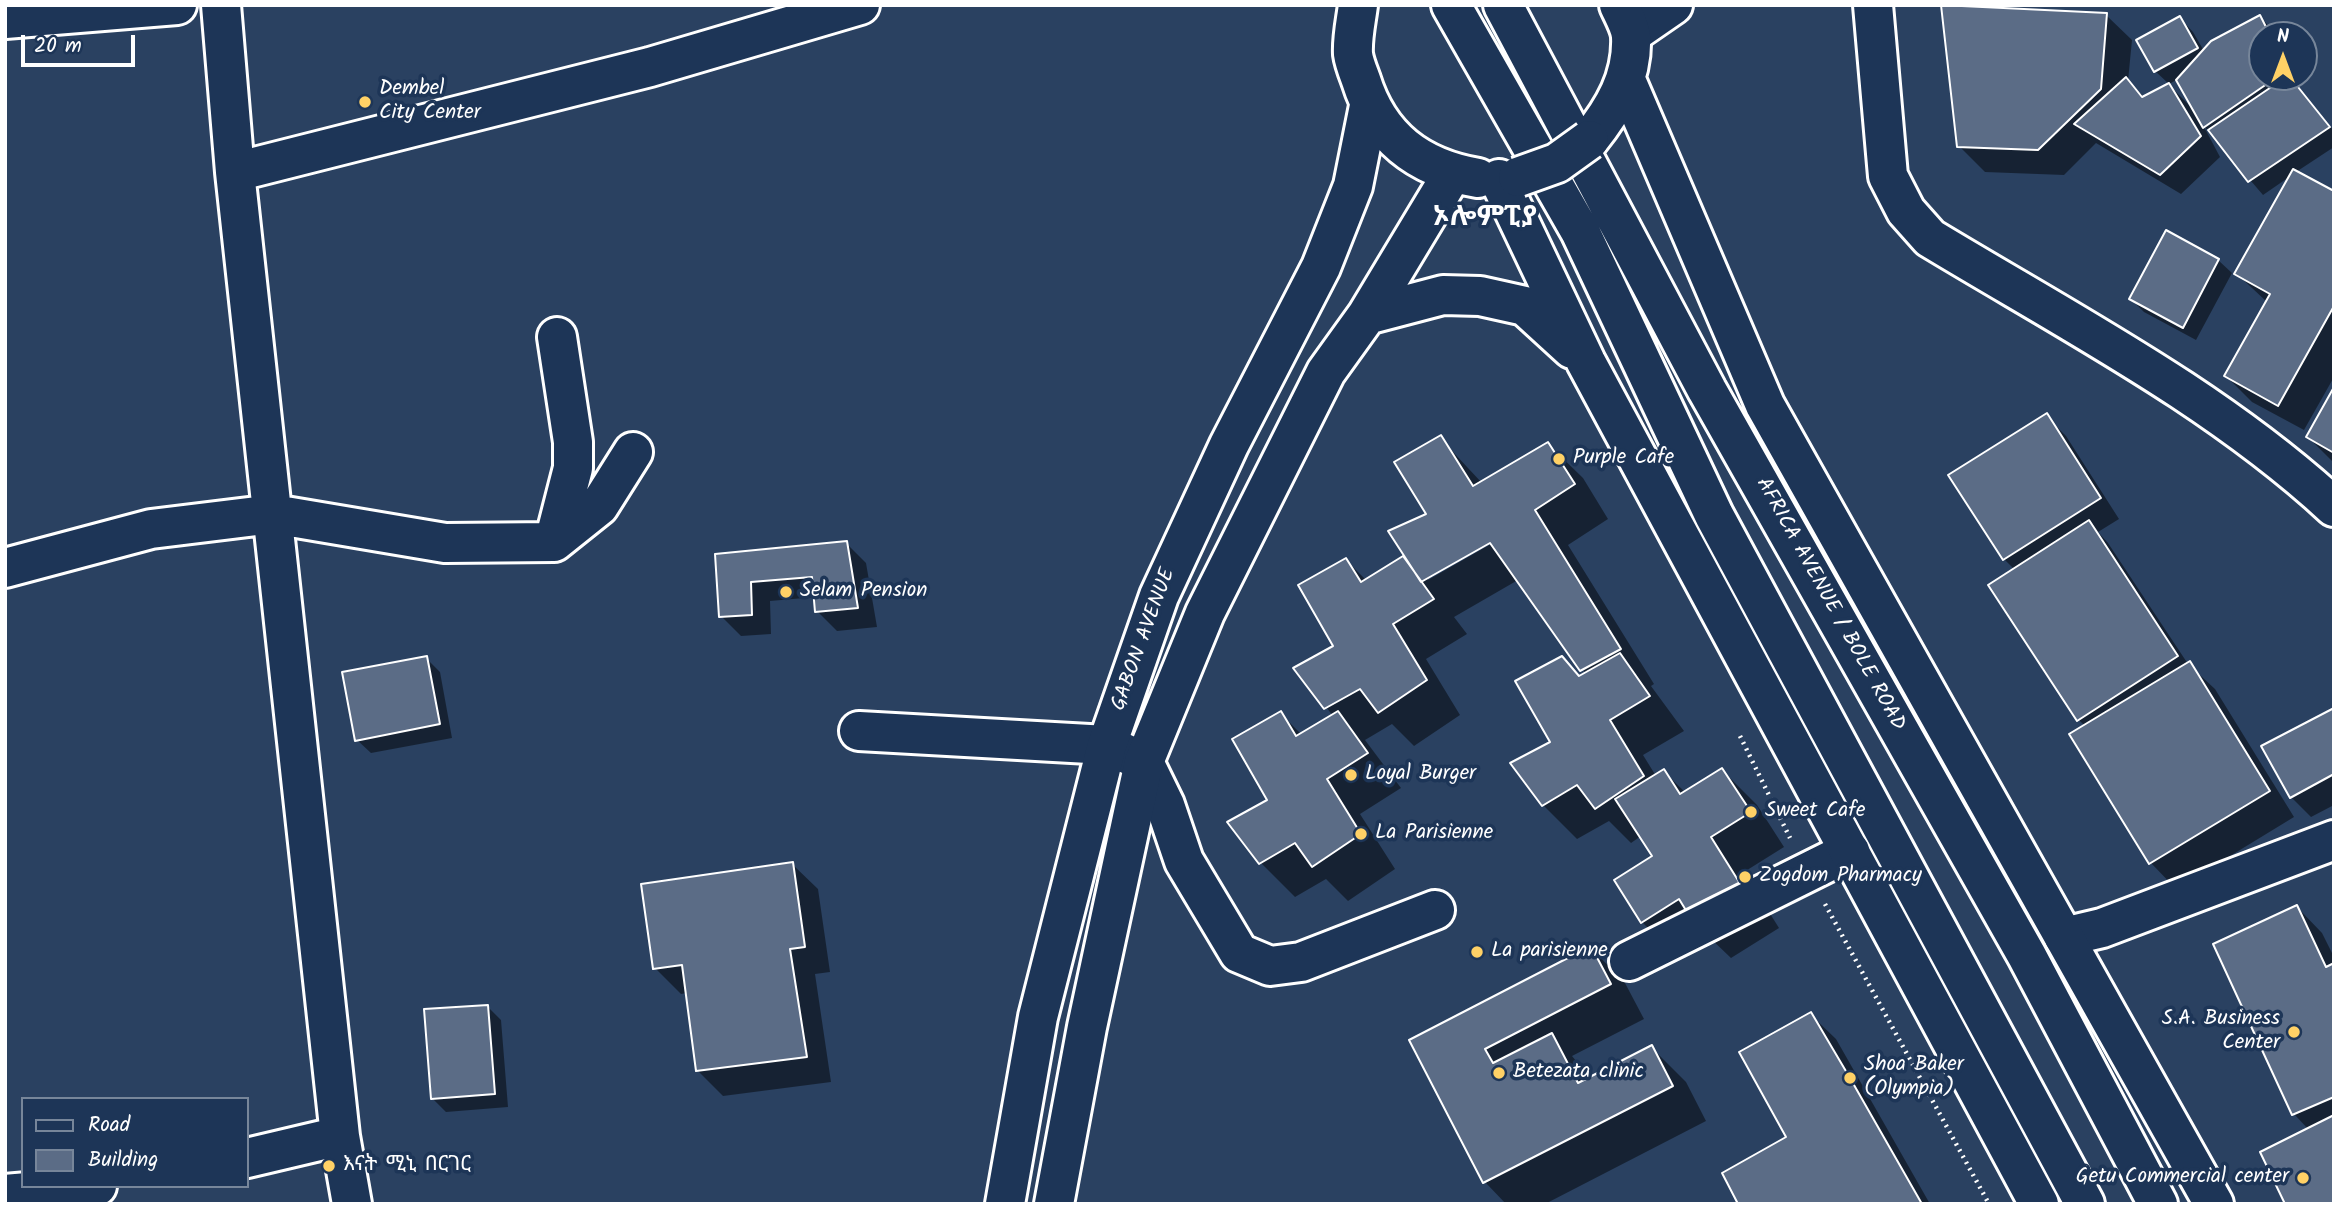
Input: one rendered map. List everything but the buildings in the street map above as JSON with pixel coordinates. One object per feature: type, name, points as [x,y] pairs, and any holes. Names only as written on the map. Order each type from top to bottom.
[{"type":"main road","points":[[5,19],[177,5]]},
{"type":"main road","points":[[220,5],[235,172],[340,1136],[352,1204]]},
{"type":"main road","points":[[235,172],[650,66],[860,5]]},
{"type":"main road","points":[[1358,5],[1353,55],[1369,106],[1390,135],[1418,158],[1489,177],[1557,163],[1589,140],[1612,112],[1626,80]]},
{"type":"main road","points":[[1451,5],[1580,232],[1714,515],[2085,1204]]},
{"type":"main road","name":"AFRICA AVENUE / BOLE ROAD","points":[[1503,5],[1707,390],[2027,956],[2158,1204]]},
{"type":"main road","points":[[1673,5],[1625,20],[1626,80],[1765,405],[2214,1204]]},
{"type":"main road","points":[[1873,5],[1888,176],[1906,211],[1930,238],[2196,400],[2304,480],[2334,507]]},
{"type":"main road","name":"GABON AVENUE","points":[[1006,1204],[1038,1017],[1107,745],[1158,596],[1229,445],[1321,267],[1353,186],[1369,106]]},
{"type":"main road","points":[[1489,177],[2039,1204]]},
{"type":"main road","name":"GABON AVENUE","points":[[1054,1204],[1087,1027],[1144,762],[1205,613],[1326,372],[1367,315],[1489,177]]},
{"type":"main road","points":[[1367,315],[1443,295],[1480,296],[1525,306],[1586,362]]},
{"type":"main road","points":[[554,542],[573,468],[573,442],[557,337]]},
{"type":"main road","points":[[5,568],[151,529],[273,514],[445,543],[554,542],[599,506],[633,452]]},
{"type":"main road","points":[[859,731],[1107,745],[1144,762],[1165,805],[1184,861],[1239,953],[1270,966],[1301,962],[1435,910]]},
{"type":"main road","points":[[2064,937],[2102,928],[2334,840]]},
{"type":"main road","points":[[1629,961],[1850,851]]},
{"type":"main road","points":[[1038,1017],[1087,1027]]},
{"type":"main road","points":[[248,1158],[340,1136]]},
{"type":"main road","points":[[5,1194],[74,1188]]},
{"type":"place","name":"Dembel City Center","points":[[365,102]]},
{"type":"place","name":"Purple Cafe","points":[[1559,459]]},
{"type":"place","name":"Selam Pension","points":[[786,592]]},
{"type":"place","name":"Loyal Burger","points":[[1351,775]]},
{"type":"place","name":"Sweet Cafe","points":[[1751,812]]},
{"type":"place","name":"La Parisienne","points":[[1361,834]]},
{"type":"place","name":"Zogdom Pharmacy","points":[[1745,877]]},
{"type":"place","name":"La parisienne","points":[[1477,952]]},
{"type":"place","name":"S.A. Business Center","points":[[2294,1032]]},
{"type":"place","name":"Betezata clinic","points":[[1499,1073]]},
{"type":"place","name":"Shoa Baker (Olympia)","points":[[1850,1078]]},
{"type":"place","name":"እናት ሚኒ በርገር","points":[[329,1166]]},
{"type":"place","name":"Getu Commercial center","points":[[2303,1178]]},
{"type":"district","name":"ኦሎምፒያ","points":[[1485,220]]}]
